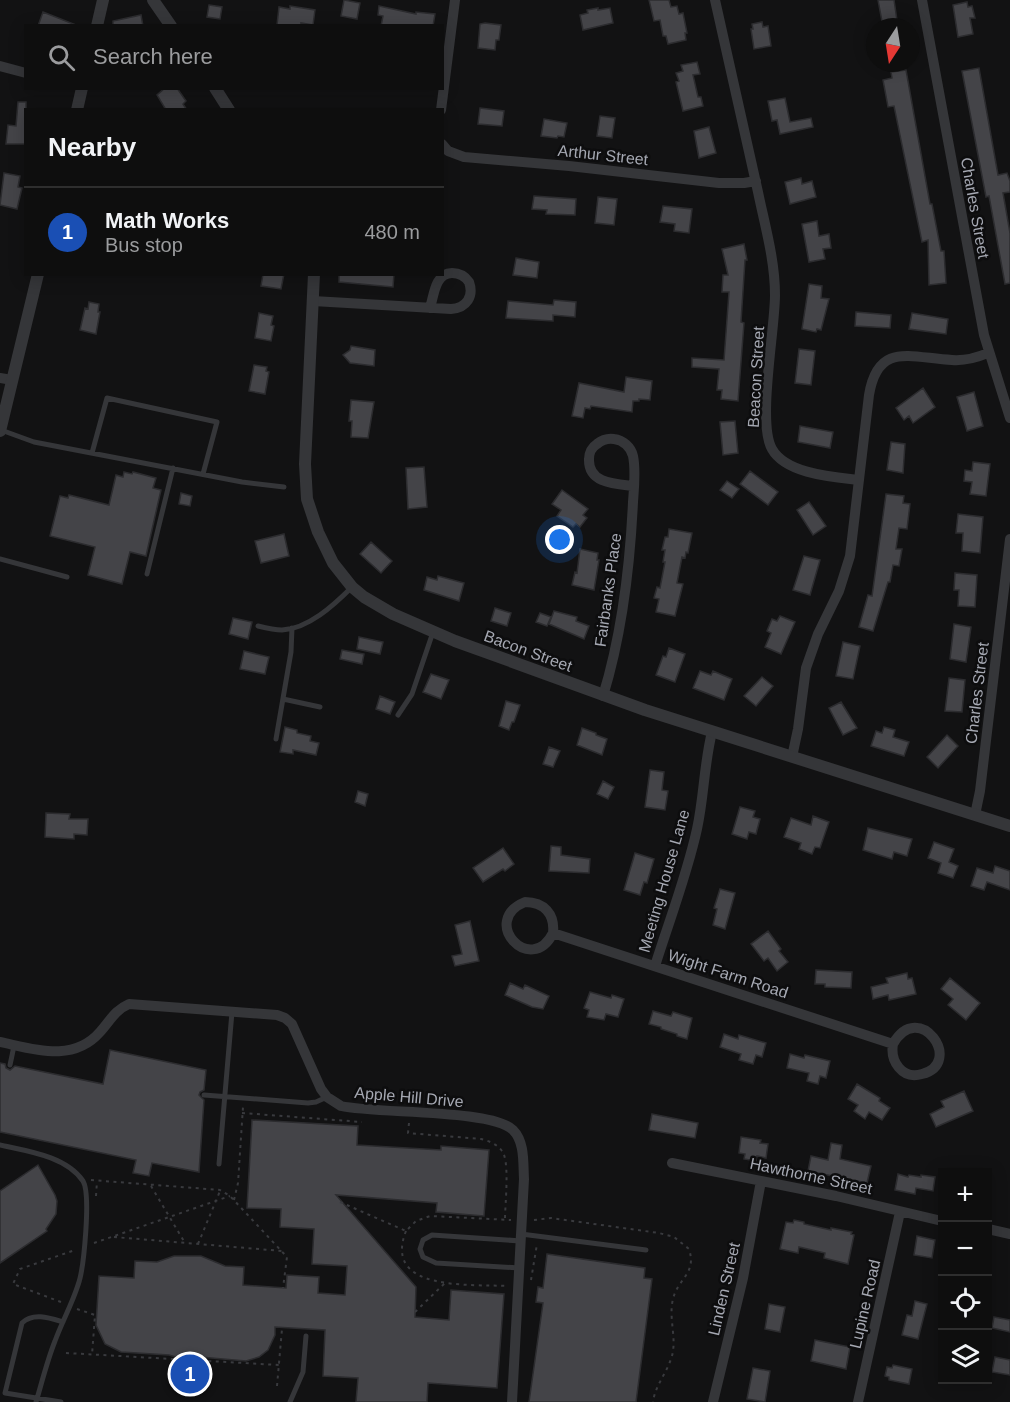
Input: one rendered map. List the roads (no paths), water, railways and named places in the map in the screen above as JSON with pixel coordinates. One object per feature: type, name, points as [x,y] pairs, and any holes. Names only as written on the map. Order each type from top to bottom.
[{"type":"street","points":[[97,24],[103,0]]},
{"type":"street","points":[[153,0],[170,24]]},
{"type":"street","points":[[444,88],[456,0]]},
{"type":"street","name":"Beacon Street","points":[[715,0],[772,259],[775,286],[766,418],[768,442],[777,456],[790,466],[859,480]]},
{"type":"street","name":"Charles Street","points":[[922,0],[988,353],[1010,418]]},
{"type":"street","points":[[0,66],[24,72]]},
{"type":"street","points":[[77,108],[82,90]]},
{"type":"street","points":[[216,90],[229,108]]},
{"type":"street","points":[[441,108],[444,90]]},
{"type":"street","name":"Arthur Street","points":[[445,147],[464,157],[719,183],[738,184],[756,181]]},
{"type":"street","points":[[0,431],[6,379],[37,276]]},
{"type":"street","name":"Bacon Street","points":[[314,276],[305,464],[307,499],[324,547],[352,587],[385,610],[433,633],[603,696],[1010,826]]},
{"type":"street","points":[[314,300],[430,308]]},
{"type":"street","points":[[792,757],[806,668],[818,634],[839,591],[850,556],[871,382],[875,370],[882,363],[901,356],[967,360],[988,353]]},
{"type":"street","name":"Fairbanks Place","points":[[603,696],[613,662],[630,543],[634,486],[633,457],[626,444],[612,439],[605,439],[594,446],[589,459],[593,474],[599,480],[634,486]]},
{"type":"street","name":"Charles Street","points":[[975,815],[980,791],[1010,539]]},
{"type":"street","name":"Meeting House Lane","points":[[654,966],[694,843],[701,808],[706,755],[712,732]]},
{"type":"street","points":[[525,902],[542,905],[552,917],[553,933],[544,945],[530,949],[522,948],[516,945],[507,933],[508,918],[512,911],[525,902]]},
{"type":"street","name":"Wight Farm Road","points":[[553,933],[893,1044]]},
{"type":"street","points":[[0,1042],[52,1052],[75,1050],[93,1040],[116,1012],[129,1004],[278,1015],[292,1024],[327,1097]]},
{"type":"street","points":[[918,1028],[933,1035],[939,1049],[939,1057],[931,1070],[924,1074],[909,1075],[897,1066],[893,1059],[893,1044],[903,1032],[918,1028]]},
{"type":"street","name":"Apple Hill Drive","points":[[327,1097],[349,1108],[478,1118],[503,1123],[513,1129],[519,1137],[524,1160],[520,1268],[512,1396],[507,1402]]},
{"type":"street","name":"Hawthorne Street","points":[[672,1163],[938,1220]]},
{"type":"street","name":"Linden Street","points":[[712,1402],[743,1278],[761,1181]]},
{"type":"street","name":"Lupine Road","points":[[858,1402],[900,1212]]},
{"type":"street","points":[[992,1230],[1010,1234]]},
{"type":"lane","points":[[92,453],[107,398],[217,422],[203,474]]},
{"type":"lane","points":[[0,431],[34,441],[92,453],[284,487]]},
{"type":"lane","points":[[147,574],[173,468]]},
{"type":"lane","points":[[0,559],[67,577]]},
{"type":"lane","points":[[258,626],[273,629],[292,628],[325,611],[352,587]]},
{"type":"lane","points":[[276,740],[291,652],[292,628]]},
{"type":"lane","points":[[398,715],[412,694],[433,633]]},
{"type":"lane","points":[[283,699],[320,707]]},
{"type":"lane","points":[[219,1164],[232,1011]]},
{"type":"lane","points":[[10,1065],[14,1045]]},
{"type":"lane","points":[[204,1095],[308,1103],[327,1097]]},
{"type":"lane","points":[[0,1145],[61,1163],[82,1180],[87,1196],[82,1271],[36,1401]]},
{"type":"lane","points":[[520,1268],[436,1263],[423,1257],[420,1249],[423,1240],[432,1235],[521,1238],[646,1250]]},
{"type":"lane","points":[[62,1402],[36,1401],[5,1393],[20,1329],[27,1319],[34,1317],[63,1322]]},
{"type":"lane","points":[[290,1402],[303,1372],[306,1336]]},
{"type":"place","name":"Math Works","points":[[190,1374]]}]
